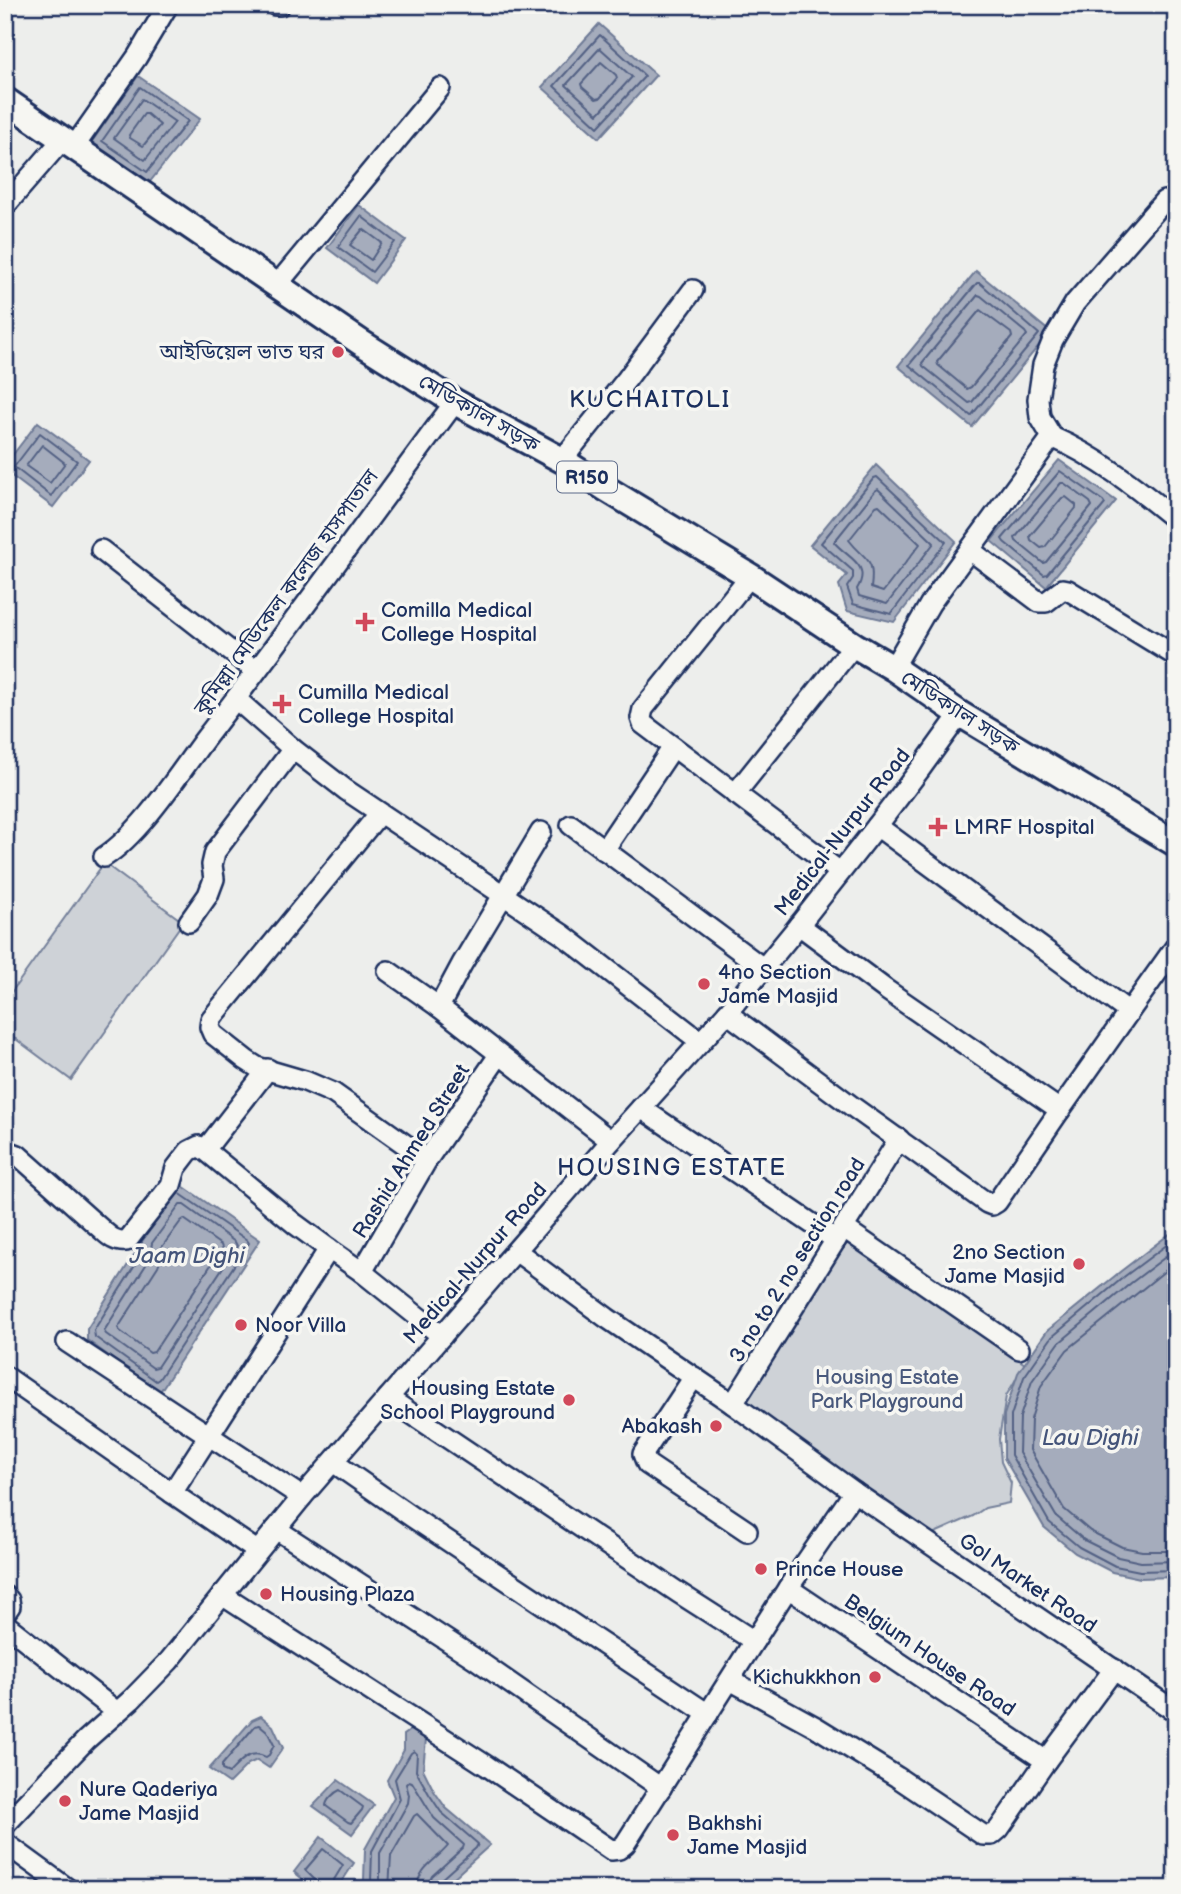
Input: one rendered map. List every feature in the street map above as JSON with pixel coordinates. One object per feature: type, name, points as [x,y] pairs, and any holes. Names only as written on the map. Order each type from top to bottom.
[{"type":"main road","name":"মেডিক্যাল সড়ক","points":[[5,100],[360,342],[455,402],[562,460],[750,576],[960,714],[1176,844]]},
{"type":"street","points":[[5,206],[68,143],[137,57],[168,5]]},
{"type":"street","points":[[275,5],[280,5]]},
{"type":"street","points":[[277,285],[440,88]]},
{"type":"street","points":[[1164,201],[1075,303],[1053,340],[1043,365],[1038,399],[1040,417],[1052,437],[1078,448],[1176,520]]},
{"type":"street","points":[[562,460],[693,290]]},
{"type":"street","name":"কুমিল্লা মেডিকেল কলেজ হাসপাতাল","points":[[104,857],[130,836],[153,807],[455,402]]},
{"type":"street","points":[[893,668],[930,604],[1052,437]]},
{"type":"street","points":[[101,550],[256,671]]},
{"type":"street","points":[[970,550],[1039,602],[1046,602],[1063,589],[1068,590],[1176,656]]},
{"type":"street","points":[[750,576],[643,709],[640,718],[643,724],[840,872]]},
{"type":"street","points":[[735,794],[854,645]]},
{"type":"street","points":[[236,699],[293,749],[379,814],[564,935],[701,1042]]},
{"type":"street","name":"Medical-Nurpur Road","points":[[9,1815],[169,1661],[302,1497],[727,1013],[877,826],[960,714]]},
{"type":"street","points":[[604,850],[673,747]]},
{"type":"street","points":[[189,922],[208,895],[214,879],[212,865],[215,852],[293,749]]},
{"type":"street","points":[[379,814],[211,1020],[210,1027],[213,1034],[257,1067],[305,1081],[333,1093],[427,1160]]},
{"type":"street","points":[[571,825],[763,968]]},
{"type":"street","points":[[877,826],[1129,1012]]},
{"type":"street","points":[[439,1007],[541,832]]},
{"type":"street","points":[[799,925],[885,989],[1059,1110]]},
{"type":"street","points":[[727,1013],[992,1205],[997,1202],[1176,946]]},
{"type":"street","points":[[388,971],[439,1007],[611,1142]]},
{"type":"street","name":"Rashid Ahmed Street","points":[[362,1272],[427,1160],[499,1055]]},
{"type":"street","points":[[205,1150],[268,1069]]},
{"type":"street","points":[[641,1108],[1019,1349]]},
{"type":"street","name":"3 no to 2 no section road","points":[[733,1404],[899,1139]]},
{"type":"street","points":[[5,1150],[18,1155],[106,1234],[121,1242],[127,1241],[171,1185],[176,1168],[189,1152],[199,1146],[328,1249],[362,1272],[442,1335]]},
{"type":"street","points":[[172,1493],[328,1249]]},
{"type":"street","name":"Gol Market Road","points":[[516,1251],[854,1492],[1176,1712]]},
{"type":"street","points":[[66,1342],[302,1497]]},
{"type":"street","points":[[5,1376],[257,1551]]},
{"type":"street","points":[[694,1377],[643,1454],[647,1464],[747,1531]]},
{"type":"street","points":[[388,1398],[754,1641]]},
{"type":"street","points":[[333,1462],[708,1714]]},
{"type":"street","points":[[222,1595],[611,1850],[619,1849],[662,1788],[788,1588],[854,1492]]},
{"type":"street","points":[[276,1529],[474,1658],[662,1788]]},
{"type":"street","name":"Belgium House Road","points":[[788,1588],[1046,1761]]},
{"type":"street","points":[[5,1596],[10,1605],[5,1614]]},
{"type":"street","points":[[5,1624],[117,1712]]},
{"type":"street","points":[[730,1680],[816,1727],[983,1835],[992,1835],[1114,1669]]},
{"type":"street","points":[[5,1843],[68,1889]]},
{"type":"green space","points":[[104,863],[183,922],[71,1080],[5,1031],[5,1001]]},
{"type":"green space","name":"Housing Estate Park Playground","points":[[845,1236],[1025,1364],[1006,1396],[999,1439],[1001,1462],[1011,1483],[1009,1503],[985,1508],[928,1536],[738,1403]]},
{"type":"water","points":[[599,24],[656,75],[599,138],[542,87]]},
{"type":"water","points":[[138,76],[200,119],[149,183],[91,143]]},
{"type":"water","points":[[359,205],[406,240],[374,283],[327,248]]},
{"type":"water","points":[[976,271],[1050,332],[972,427],[898,366]]},
{"type":"water","points":[[38,422],[89,460],[53,507],[5,471],[5,465]]},
{"type":"water","points":[[1059,460],[1116,501],[1046,587],[991,541]]},
{"type":"water","points":[[876,465],[956,541],[894,622],[847,611],[839,585],[847,575],[810,545]]},
{"type":"water","name":"Jaam Dighi","points":[[177,1182],[260,1240],[159,1393],[87,1340],[87,1329],[136,1252],[135,1239]]},
{"type":"water","name":"Lau Dighi","points":[[1176,1229],[1176,1577],[1140,1578],[1112,1572],[1075,1553],[1044,1527],[1004,1458],[1004,1415],[1018,1373],[1047,1331]]},
{"type":"water","points":[[261,1716],[273,1726],[283,1748],[269,1768],[257,1760],[248,1764],[229,1783],[209,1769],[252,1720]]},
{"type":"water","points":[[415,1727],[426,1739],[423,1769],[434,1791],[446,1808],[490,1845],[441,1889],[358,1889],[364,1880],[365,1849],[394,1797],[387,1780],[404,1750],[404,1735]]},
{"type":"water","points":[[338,1780],[374,1805],[352,1834],[313,1806]]},
{"type":"water","points":[[321,1837],[354,1863],[337,1889],[315,1889],[294,1872]]},
{"type":"place","name":"আইডিয়েল ভাত ঘর","points":[[338,352]]},
{"type":"place","name":"Comilla Medical College Hospital","points":[[365,622]]},
{"type":"place","name":"Cumilla Medical College Hospital","points":[[282,704]]},
{"type":"place","name":"LMRF Hospital","points":[[938,827]]},
{"type":"place","name":"4no Section Jame Masjid","points":[[704,984]]},
{"type":"place","name":"2no Section Jame Masjid","points":[[1079,1264]]},
{"type":"place","name":"Noor Villa","points":[[241,1325]]},
{"type":"place","name":"Housing Estate School Playground","points":[[569,1400]]},
{"type":"place","name":"Abakash","points":[[716,1426]]},
{"type":"place","name":"Prince House","points":[[761,1569]]},
{"type":"place","name":"Housing Plaza","points":[[266,1594]]},
{"type":"place","name":"Kichukkhon","points":[[875,1677]]},
{"type":"place","name":"Nure Qaderiya Jame Masjid","points":[[65,1801]]},
{"type":"place","name":"Bakhshi Jame Masjid","points":[[673,1835]]},
{"type":"district","name":"KUCHAITOLI","points":[[650,399]]},
{"type":"district","name":"HOUSING ESTATE","points":[[672,1167]]}]
